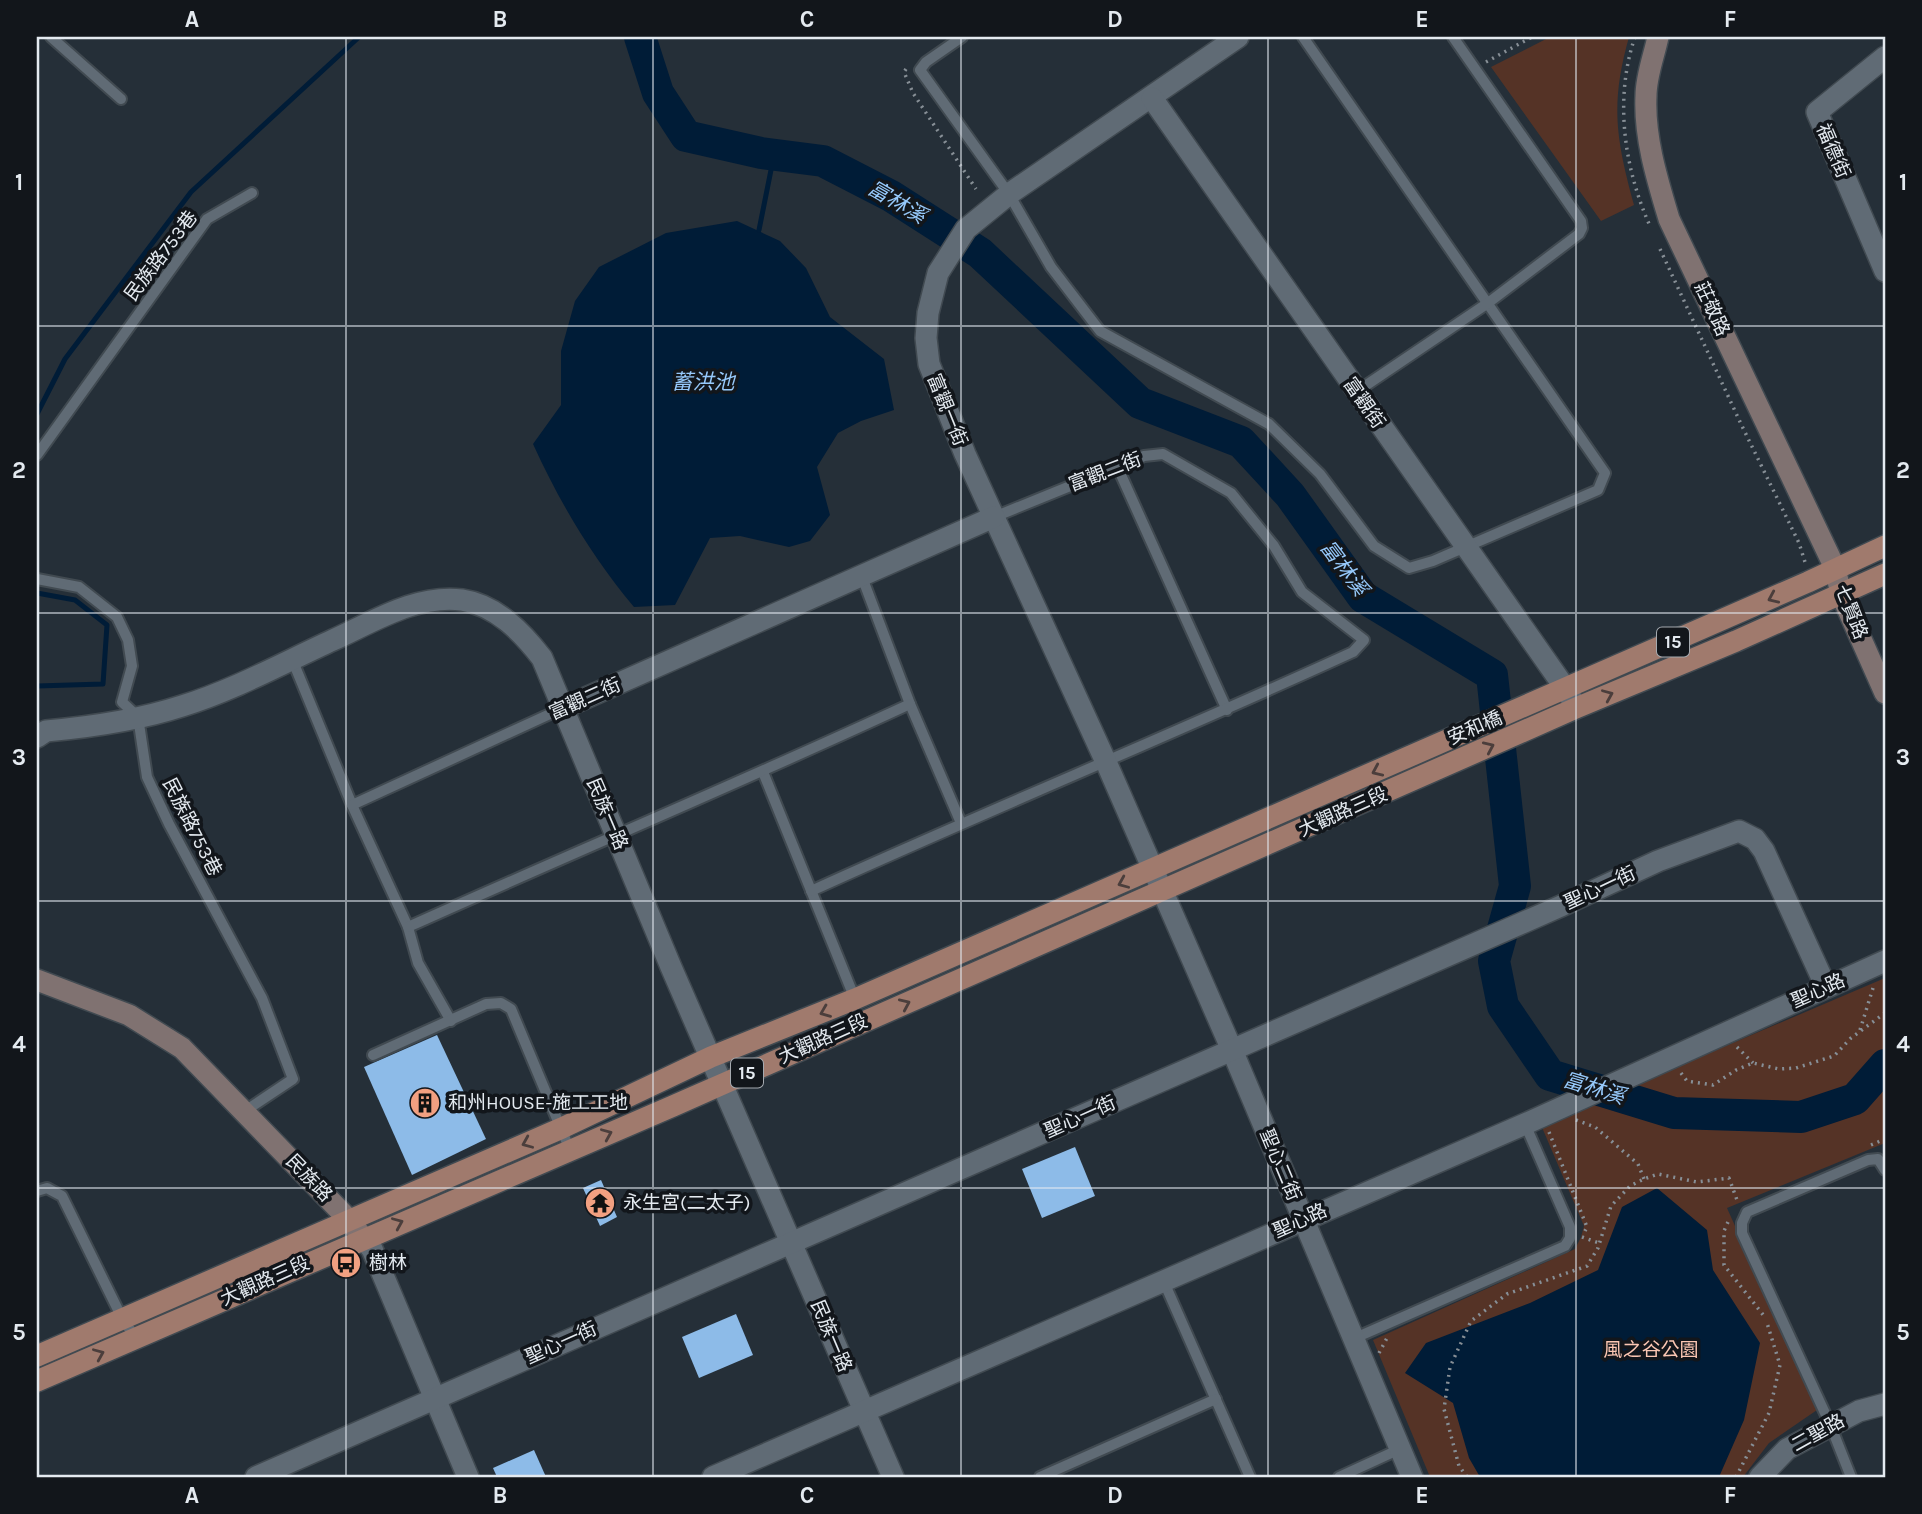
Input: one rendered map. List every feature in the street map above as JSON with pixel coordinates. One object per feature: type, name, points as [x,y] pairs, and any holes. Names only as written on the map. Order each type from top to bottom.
[{"type":"main road","name":"15","points":[[1565,688],[1885,546]]},
{"type":"main road","name":"15","points":[[1576,708],[1885,574]]},
{"type":"main road","name":"安和橋","points":[[1439,744],[1565,688]]},
{"type":"main road","name":"安和橋","points":[[1455,763],[1576,708]]},
{"type":"main road","name":"大觀路三段","points":[[37,1356],[562,1128],[711,1057],[855,999],[1439,744]]},
{"type":"main road","name":"大觀路三段","points":[[37,1381],[1455,763]]},
{"type":"street","name":"富觀一街","points":[[1163,891],[994,517],[929,364],[926,338],[928,313],[938,273],[966,229],[1009,194],[1238,37]]},
{"type":"street","name":"莊敬路","points":[[1658,37],[1646,94],[1656,178],[1669,219],[1835,568]]},
{"type":"street","name":"福德街","points":[[1885,57],[1817,112],[1885,271]]},
{"type":"street","name":"富觀街","points":[[1152,98],[1565,688],[1576,708]]},
{"type":"street","name":"富觀二街","points":[[563,708],[994,517]]},
{"type":"street","name":"七賢路","points":[[1835,568],[1841,594],[1885,693]]},
{"type":"street","name":"民族一路","points":[[37,737],[46,731],[138,717],[182,706],[408,605],[463,600],[486,607],[524,634],[541,658],[563,708],[790,1243],[893,1477]]},
{"type":"street","name":"聖心一街","points":[[256,1477],[1475,944],[1658,861],[1739,831],[1755,839],[1764,851],[1826,987]]},
{"type":"street","name":"聖心二街","points":[[1163,891],[1412,1477]]},
{"type":"street","name":"聖心路","points":[[713,1477],[1525,1124],[1563,1120],[1637,1073],[1885,961]]},
{"type":"street","name":"民族路","points":[[37,980],[129,1015],[182,1048],[350,1221],[372,1249],[468,1477]]},
{"type":"street","name":"二聖路","points":[[1760,1477],[1787,1449],[1830,1424],[1859,1411],[1885,1404]]},
{"type":"lane","points":[[51,37],[121,99]]},
{"type":"lane","points":[[962,37],[926,62],[920,70],[1009,194],[1051,267],[1100,331],[1269,424],[1320,474],[1374,546],[1409,568],[1466,548],[1598,490],[1605,473],[1303,37]]},
{"type":"lane","points":[[1356,392],[1488,303],[1582,229],[1581,221],[1453,37]]},
{"type":"lane","name":"民族路753巷","points":[[37,455],[207,219],[252,193]]},
{"type":"lane","name":"富觀二街","points":[[811,891],[961,823],[1227,710],[1353,652],[1364,640],[1302,592],[1274,546],[1231,493],[1163,454],[1144,456],[1117,466],[994,517]]},
{"type":"lane","points":[[1117,466],[1227,710]]},
{"type":"lane","points":[[862,577],[961,823]]},
{"type":"lane","name":"民族路753巷","points":[[37,579],[79,587],[117,617],[128,640],[132,666],[122,702],[138,717],[147,777],[169,824],[262,998],[293,1079],[245,1111]]},
{"type":"lane","points":[[292,659],[352,805],[408,927],[418,963],[451,1021]]},
{"type":"lane","points":[[408,927],[615,834],[763,772],[911,704]]},
{"type":"lane","name":"富觀二街","points":[[352,805],[563,708]]},
{"type":"lane","points":[[763,772],[855,999]]},
{"type":"lane","points":[[373,1055],[486,1004],[500,1003],[511,1009],[570,1150]]},
{"type":"lane","points":[[1354,1338],[1565,1246],[1570,1238],[1570,1227],[1525,1124]]},
{"type":"lane","points":[[1851,1477],[1830,1424],[1742,1233],[1742,1223],[1747,1212],[1867,1160],[1878,1159],[1885,1170]]},
{"type":"lane","points":[[37,1191],[47,1188],[62,1196],[123,1320],[136,1338]]},
{"type":"lane","points":[[1164,1282],[1250,1477]]},
{"type":"lane","points":[[1040,1477],[1064,1472],[1216,1399]]},
{"type":"lane","points":[[1339,1477],[1400,1449]]},
{"type":"path","points":[[1475,69],[1532,37]]},
{"type":"path","points":[[1860,1031],[1873,988],[1861,993]]},
{"type":"path","points":[[1726,1052],[1737,1047],[1753,1063],[1779,1069],[1811,1064],[1833,1056],[1885,1013]]},
{"type":"path","points":[[1691,1067],[1679,1072],[1687,1081],[1713,1085],[1735,1070],[1753,1063]]},
{"type":"path","points":[[1578,1247],[1587,1227],[1548,1130],[1563,1120],[1586,1114]]},
{"type":"path","points":[[1563,1120],[1595,1127],[1638,1164],[1644,1178]]},
{"type":"path","points":[[1468,1477],[1459,1466],[1444,1409],[1450,1367],[1471,1321],[1507,1294],[1587,1266],[1599,1243],[1611,1206],[1630,1186],[1644,1178],[1658,1174],[1697,1182],[1729,1178],[1737,1200],[1733,1210]]},
{"type":"path","points":[[1728,1221],[1724,1231],[1724,1265],[1765,1318],[1780,1365],[1769,1413],[1736,1477]]},
{"type":"path","points":[[1581,1237],[1599,1243]]},
{"type":"path","points":[[1378,1354],[1390,1332]]},
{"type":"green space","points":[[1550,37],[1629,37],[1617,102],[1619,141],[1634,205],[1601,221],[1491,67]]},
{"type":"green space","name":"風之谷公園","points":[[1885,978],[1885,1143],[1727,1208],[1817,1410],[1769,1443],[1743,1477],[1430,1477],[1373,1340],[1575,1249],[1584,1226],[1541,1125]]},
{"type":"water","name":"蓄洪池","points":[[737,221],[780,241],[806,268],[830,317],[884,359],[894,410],[861,421],[838,433],[817,467],[830,515],[810,541],[789,547],[740,536],[710,538],[675,605],[634,607],[604,569],[578,529],[533,444],[561,405],[561,351],[575,301],[599,267],[666,233]]},
{"type":"water","points":[[1657,1188],[1707,1230],[1713,1270],[1760,1343],[1744,1420],[1719,1477],[1480,1477],[1469,1458],[1453,1403],[1405,1373],[1426,1343],[1530,1303],[1598,1270],[1622,1207]]},
{"type":"building","name":"和州HOUSE-施工工地","points":[[437,1035],[486,1139],[412,1175],[364,1067]]},
{"type":"building","points":[[1075,1147],[1095,1196],[1042,1218],[1022,1169]]},
{"type":"building","name":"永生宮(二太子)","points":[[601,1180],[617,1217],[600,1226],[583,1188]]},
{"type":"building","points":[[736,1314],[753,1355],[699,1378],[682,1337]]},
{"type":"building","points":[[534,1450],[546,1477],[497,1477],[493,1468]]},
{"type":"waterway","points":[[37,414],[65,359],[191,192],[359,37]]},
{"type":"waterway","name":"富林溪","points":[[640,37],[658,93],[686,136],[761,153],[823,161],[891,196],[980,253],[1140,403],[1241,442],[1290,495],[1363,597],[1492,675],[1515,886],[1494,961],[1503,1006],[1550,1075],[1674,1113],[1801,1117],[1855,1099],[1885,1065]]},
{"type":"waterway","points":[[759,230],[774,155]]},
{"type":"waterway","points":[[37,593],[75,600],[107,625],[103,684],[37,686]]},
{"type":"place","name":"和州HOUSE-施工工地","points":[[425,1103]]},
{"type":"place","name":"永生宮(二太子)","points":[[600,1203]]},
{"type":"place","name":"樹林","points":[[346,1263]]}]
